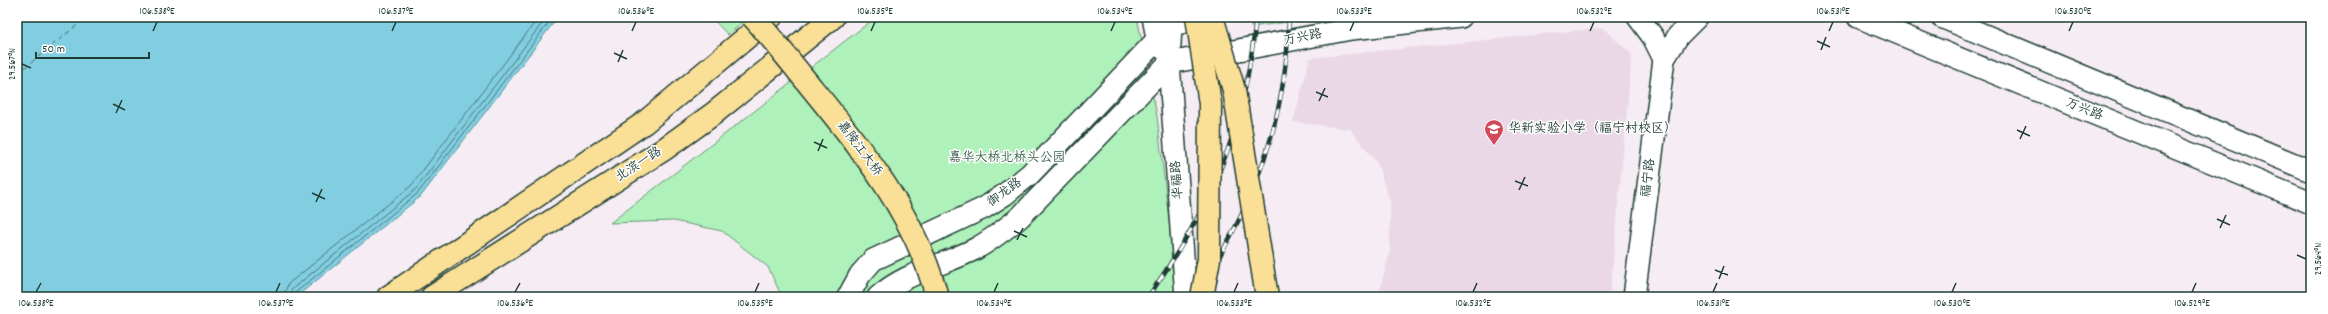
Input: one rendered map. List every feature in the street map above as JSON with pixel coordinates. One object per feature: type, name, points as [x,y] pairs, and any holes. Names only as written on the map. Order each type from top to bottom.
[{"type":"main road","name":"嘉陵江大桥","points":[[752,17],[872,164],[911,226],[929,267],[937,297]]},
{"type":"main road","points":[[388,297],[644,123],[771,17]]},
{"type":"main road","name":"北滨一路","points":[[432,297],[662,150],[713,114],[833,17]]},
{"type":"main road","points":[[1197,17],[1210,104],[1209,259],[1202,297]]},
{"type":"main road","points":[[1162,24],[1212,17],[1234,90],[1267,297]]},
{"type":"main road","name":"万兴路","points":[[1169,63],[1351,29],[1461,17]]},
{"type":"main road","points":[[1638,17],[1654,37],[1664,59]]},
{"type":"main road","points":[[1664,59],[1678,36],[1697,17]]},
{"type":"main road","name":"万兴路","points":[[1858,17],[2311,203]]},
{"type":"main road","points":[[1941,17],[2311,171]]},
{"type":"main road","name":"华福路","points":[[1162,24],[1169,63],[1186,297]]},
{"type":"main road","name":"御龙路","points":[[848,297],[860,275],[874,260],[984,208],[1004,196],[1030,174],[1162,24]]},
{"type":"main road","name":"福宁路","points":[[1634,297],[1664,59]]},
{"type":"main road","name":"御龙路","points":[[878,297],[898,284],[974,250],[997,236],[1020,217],[1169,63]]},
{"type":"main road","points":[[2285,160],[2311,167]]},
{"type":"shaded area","name":"华新实验小学（福宁村校区）","points":[[1603,28],[1632,54],[1610,297],[1378,297],[1390,251],[1390,202],[1377,163],[1350,129],[1293,122],[1310,58]]},
{"type":"green space","points":[[711,17],[748,17],[728,35]]},
{"type":"green space","name":"嘉华大桥北桥头公园","points":[[876,17],[1137,17],[1157,116],[1177,290],[1176,297],[782,297],[768,267],[722,231],[674,221],[610,223]]},
{"type":"green space","points":[[1325,17],[1251,27],[1250,18]]},
{"type":"water","points":[[17,17],[558,17],[421,196],[296,297],[17,297]]},
{"type":"ferry route","points":[[17,74],[87,17]]},
{"type":"railway","points":[[1148,297],[1191,230],[1208,197],[1222,164],[1234,131],[1244,95],[1251,58],[1256,17]]},
{"type":"railway","points":[[1195,297],[1216,264],[1234,230],[1263,164],[1281,94],[1289,17]]},
{"type":"place","name":"华新实验小学（福宁村校区）","points":[[1494,146]]}]
